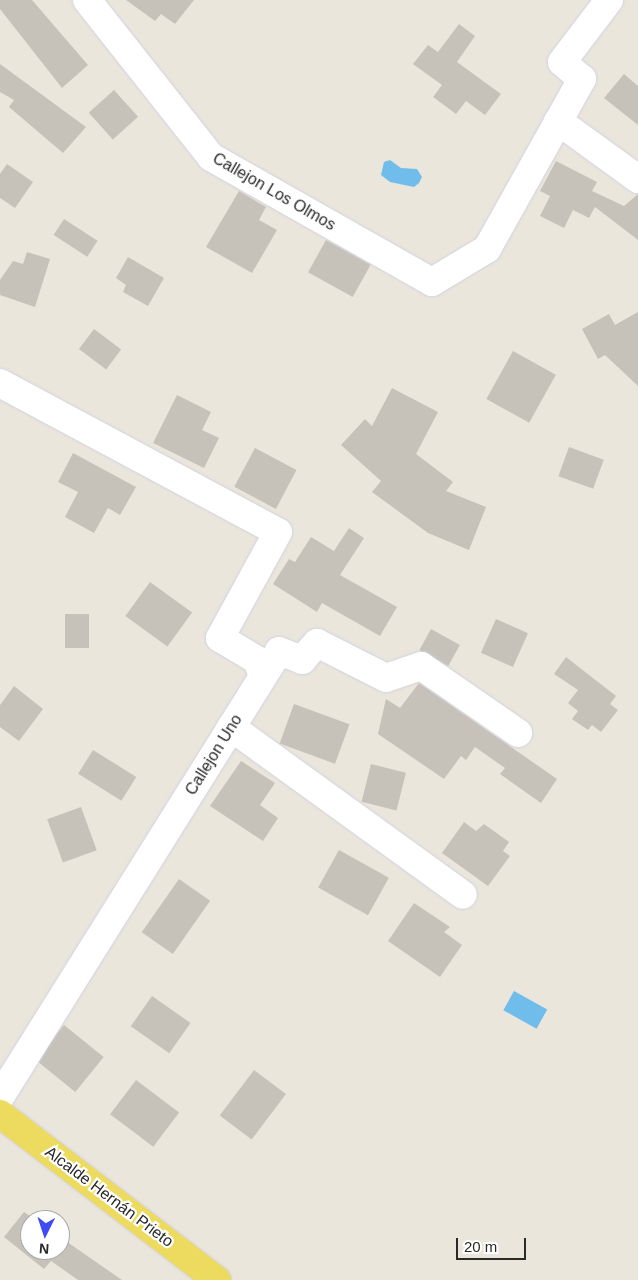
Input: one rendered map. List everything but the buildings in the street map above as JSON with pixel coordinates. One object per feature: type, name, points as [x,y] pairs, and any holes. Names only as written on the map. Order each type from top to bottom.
[{"type":"main road","name":"Alcalde Hernán Prieto","points":[[0,1114],[217,1280]]},
{"type":"street","name":"Callejon Los Olmos","points":[[87,0],[211,157],[432,282],[487,249],[558,120]]},
{"type":"street","points":[[609,0],[562,62],[582,79],[558,120],[638,179]]},
{"type":"street","points":[[0,383],[278,532],[220,638],[257,660],[263,676]]},
{"type":"street","name":"Callejon Uno","points":[[0,1097],[279,651],[302,660],[317,643],[386,678],[421,666],[518,733]]},
{"type":"street","points":[[231,727],[463,895]]},
{"type":"water","points":[[390,160],[401,168],[417,169],[422,177],[419,183],[414,187],[390,182],[381,175],[384,162]]},
{"type":"water","points":[[514,991],[547,1009],[537,1029],[503,1010]]}]
